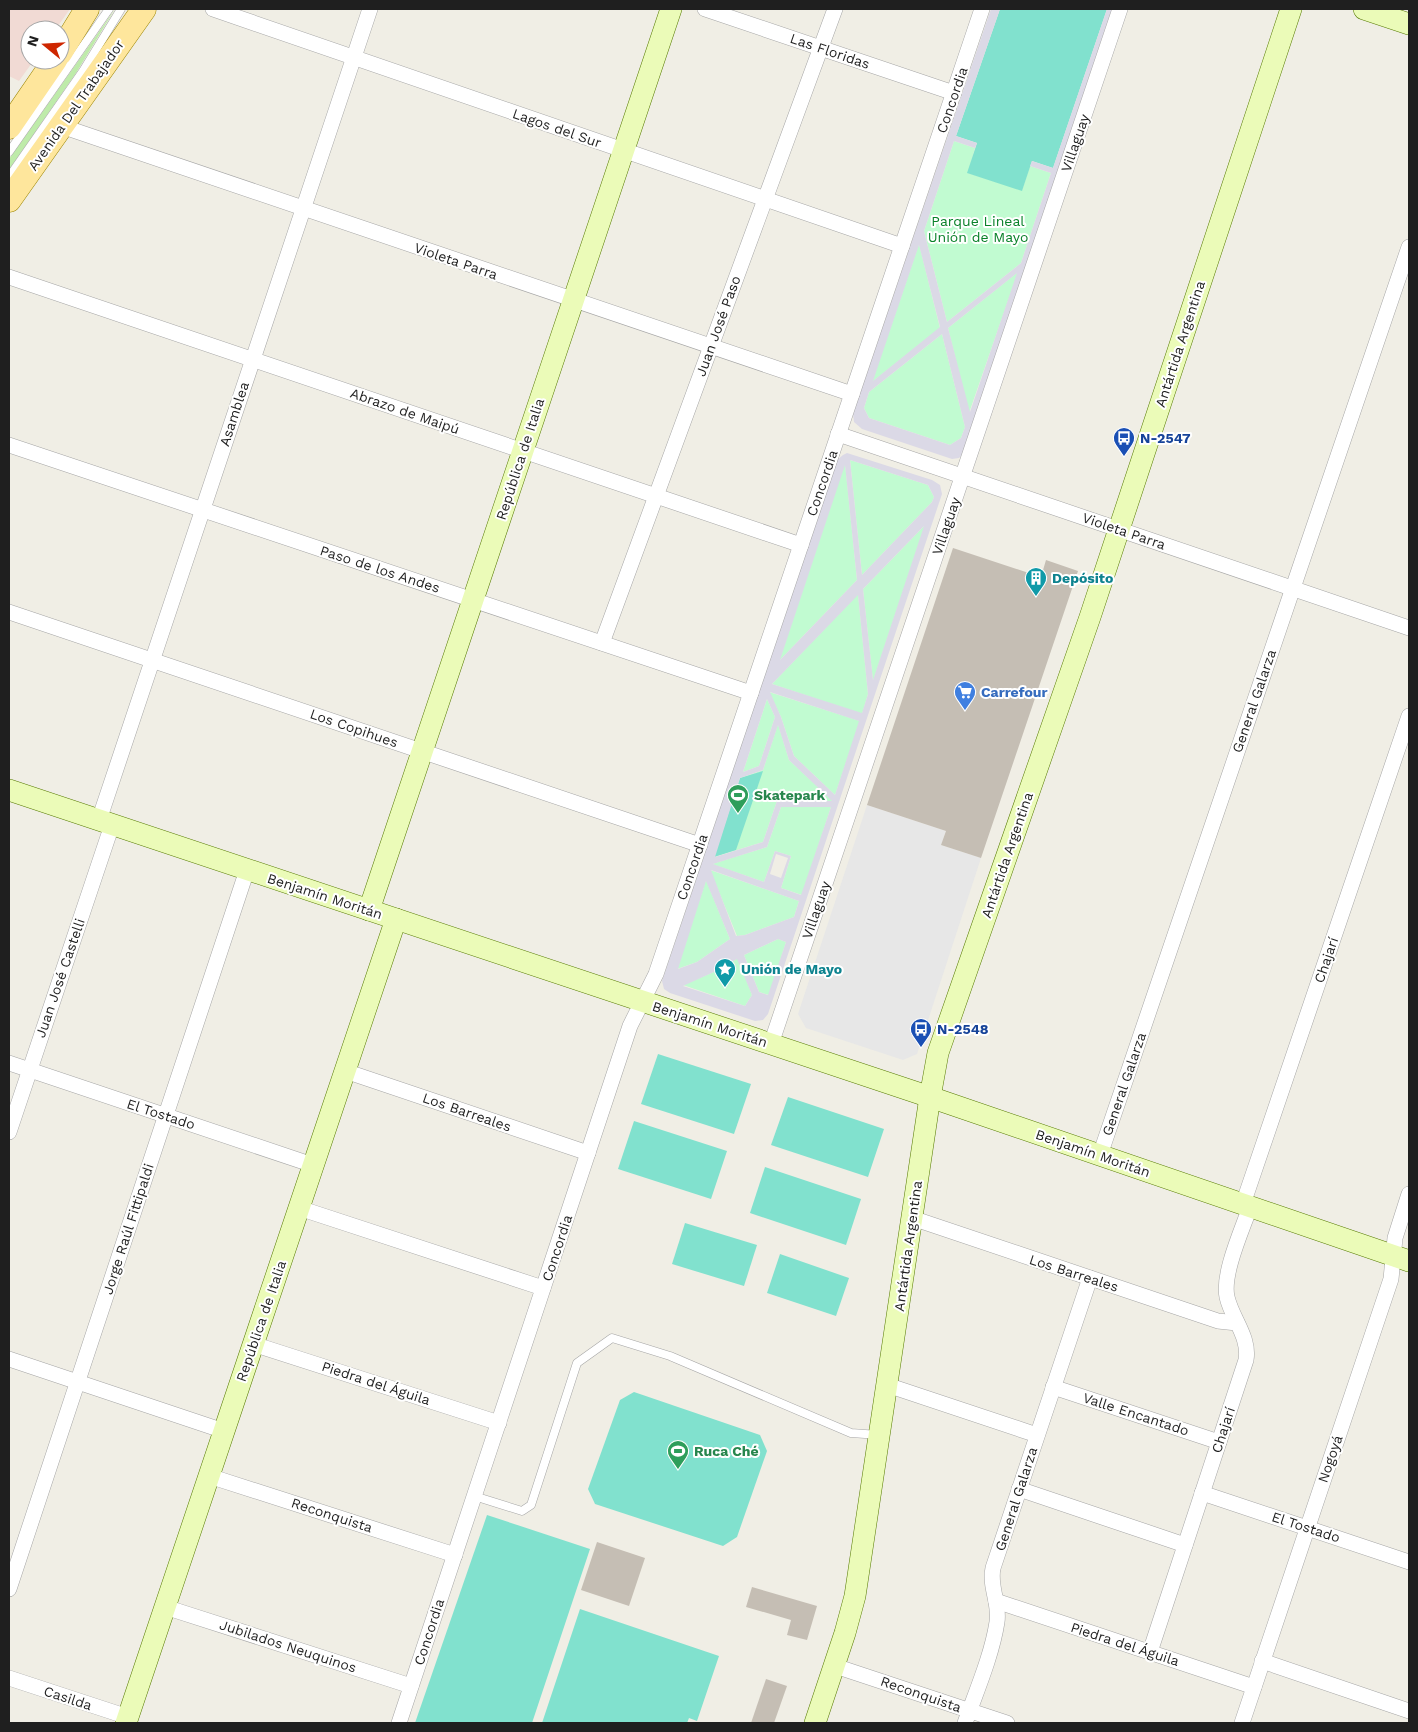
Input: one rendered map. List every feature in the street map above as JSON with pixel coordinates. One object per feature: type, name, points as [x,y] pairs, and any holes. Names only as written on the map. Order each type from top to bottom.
[{"type":"main road","points":[[70,37],[87,9]]},
{"type":"main road","name":"Avenida Del Trabajador","points":[[9,200],[144,9]]},
{"type":"main road","points":[[9,127],[48,70]]},
{"type":"street","points":[[128,9],[133,12],[136,9]]},
{"type":"street","name":"Lagos del Sur","points":[[213,9],[902,246]]},
{"type":"street","name":"Asamblea","points":[[105,822],[152,660],[370,9]]},
{"type":"street","name":"República de Italia","points":[[369,910],[670,9]]},
{"type":"street","name":"Las Floridas","points":[[705,9],[954,93]]},
{"type":"street","name":"Juan José Paso","points":[[602,644],[835,9]]},
{"type":"street","name":"Concordia","points":[[399,1723],[630,1026],[653,982],[982,9]]},
{"type":"street","name":"Villaguay","points":[[771,1044],[1120,9]]},
{"type":"street","name":"Antártida Argentina","points":[[816,1723],[855,1596],[934,1069],[943,1037],[1119,530],[1291,9]]},
{"type":"street","points":[[1364,9],[1409,24]]},
{"type":"street","name":"Violeta Parra","points":[[61,126],[852,394]]},
{"type":"street","name":"General Galarza","points":[[1100,1155],[1409,247]]},
{"type":"street","name":"Abrazo de Maipú","points":[[9,276],[801,545]]},
{"type":"street","name":"Violeta Parra","points":[[838,434],[1409,628]]},
{"type":"street","name":"Paso de los Andes","points":[[9,445],[751,693]]},
{"type":"street","name":"Los Copihues","points":[[9,612],[700,845]]},
{"type":"street","name":"Chajarí","points":[[1150,1652],[1244,1367],[1247,1353],[1245,1340],[1227,1299],[1226,1283],[1247,1206],[1409,716]]},
{"type":"street","name":"Benjamín Moritán","points":[[9,790],[930,1097],[1401,1258]]},
{"type":"street","name":"Juan José Castelli","points":[[9,1132],[30,1070],[105,822]]},
{"type":"street","name":"Jorge Raúl Fittipaldi","points":[[9,1588],[247,870]]},
{"type":"street","name":"República de Italia","points":[[127,1720],[396,919]]},
{"type":"street","name":"El Tostado","points":[[9,1063],[313,1165]]},
{"type":"street","name":"Los Barreales","points":[[345,1071],[588,1153]]},
{"type":"street","name":"Nogoyá","points":[[1242,1723],[1391,1278],[1401,1258],[1396,1231],[1409,1194]]},
{"type":"street","points":[[299,1208],[543,1288]]},
{"type":"street","name":"Los Barreales","points":[[912,1218],[1218,1321],[1237,1323]]},
{"type":"street","name":"General Galarza","points":[[967,1717],[995,1632],[998,1611],[992,1575],[1090,1278]]},
{"type":"street","name":"Piedra del Águila","points":[[253,1344],[498,1423]]},
{"type":"street","points":[[9,1359],[224,1431]]},
{"type":"street","points":[[887,1385],[1037,1435]]},
{"type":"street","name":"Valle Encantado","points":[[1053,1387],[1219,1442]]},
{"type":"street","name":"Reconquista","points":[[209,1476],[455,1555]]},
{"type":"street","points":[[1019,1489],[1185,1545]]},
{"type":"street","name":"El Tostado","points":[[1202,1493],[1409,1562]]},
{"type":"street","name":"Piedra del Águila","points":[[996,1601],[1254,1687]]},
{"type":"street","name":"Jubilados Neuquinos","points":[[165,1607],[411,1686]]},
{"type":"street","points":[[1262,1661],[1409,1711]]},
{"type":"street","name":"Reconquista","points":[[835,1666],[967,1717],[1007,1723]]},
{"type":"street","name":"Casilda","points":[[9,1678],[127,1720]]},
{"type":"lane","points":[[9,152],[109,9]]},
{"type":"lane","points":[[9,177],[83,71],[121,9]]},
{"type":"lane","points":[[474,1496],[522,1511],[530,1505],[577,1363],[612,1338],[670,1356],[852,1432],[879,1435]]},
{"type":"shaded area","points":[[9,9],[70,9],[62,20],[20,20],[20,70],[27,70],[19,81],[9,76]]},
{"type":"shaded area","points":[[991,9],[1000,9],[956,136],[977,143],[975,148],[954,141],[924,231],[947,322],[1021,263],[1051,173],[1030,166],[1032,161],[1053,168],[1107,9],[1112,9],[963,454],[959,458],[952,459],[862,429],[854,422],[853,414]],"holes":[[[919,245],[940,327],[873,381]],[[1017,273],[970,412],[948,328]],[[942,334],[965,427],[961,438],[950,445],[869,418],[864,408],[869,392]]]},
{"type":"shaded area","points":[[1000,9],[1107,9],[1053,168],[1032,161],[1022,191],[967,173],[977,143],[956,136]]},
{"type":"shaded area","points":[[847,453],[932,480],[940,485],[942,494],[768,1014],[763,1020],[755,1021],[670,993],[664,989],[662,981],[837,460]],"holes":[[[850,460],[928,485],[934,497],[932,502],[862,575]],[[845,465],[857,580],[780,660]],[[924,526],[873,680],[863,589]],[[858,595],[868,694],[862,713],[772,684]],[[770,692],[859,721],[835,795],[794,756],[781,717]],[[767,699],[775,717],[759,766],[743,772]],[[778,725],[789,760],[832,801],[777,801],[763,842],[715,857],[740,778],[763,770]],[[781,807],[831,807],[801,895],[781,888],[791,856],[775,851],[764,882],[713,864],[767,847]],[[776,854],[788,858],[781,878],[770,874]],[[711,870],[799,901],[794,917],[745,935],[736,936]],[[706,881],[730,939],[697,962],[678,969]],[[778,939],[786,942],[768,995],[759,992],[744,955]],[[737,959],[752,995],[745,1006],[683,986]]]},
{"type":"shaded area","name":"Skatepark","points":[[763,771],[736,850],[714,857],[740,778]]},
{"type":"shaded area","points":[[867,805],[946,831],[941,845],[981,858],[917,1054],[903,1060],[806,1028],[798,1014]]},
{"type":"shaded area","points":[[658,1054],[751,1084],[734,1134],[641,1104]]},
{"type":"shaded area","points":[[788,1097],[884,1129],[868,1177],[771,1145]]},
{"type":"shaded area","points":[[634,1121],[727,1151],[711,1199],[618,1169]]},
{"type":"shaded area","points":[[765,1167],[861,1199],[846,1245],[750,1213]]},
{"type":"shaded area","points":[[685,1223],[757,1245],[744,1286],[672,1264]]},
{"type":"shaded area","points":[[780,1254],[849,1278],[836,1316],[767,1293]]},
{"type":"shaded area","name":"Ruca Ché","points":[[634,1392],[760,1435],[767,1451],[737,1537],[723,1546],[595,1504],[588,1489],[620,1400]]},
{"type":"shaded area","points":[[487,1515],[590,1549],[532,1723],[415,1723]]},
{"type":"shaded area","points":[[580,1609],[719,1656],[697,1721],[689,1718],[687,1723],[542,1723]]},
{"type":"green space","points":[[115,9],[76,73],[9,170],[9,159]]},
{"type":"green space","name":"Parque Lineal Unión de Mayo","points":[[954,141],[975,148],[968,173],[1022,190],[1030,166],[1051,173],[1021,263],[947,322],[924,231]]},
{"type":"green space","name":"Parque Lineal Unión de Mayo","points":[[919,244],[940,328],[872,382]]},
{"type":"green space","name":"Parque Lineal Unión de Mayo","points":[[1018,272],[969,413],[948,328]]},
{"type":"green space","points":[[942,334],[965,427],[961,438],[950,445],[869,418],[864,408],[869,392]]},
{"type":"green space","points":[[850,460],[928,485],[934,497],[932,502],[862,575]]},
{"type":"green space","points":[[845,463],[857,580],[779,661]]},
{"type":"green space","points":[[925,525],[873,681],[863,589]]},
{"type":"green space","points":[[858,594],[868,694],[862,714],[772,684]]},
{"type":"green space","points":[[769,692],[860,721],[835,795],[794,756],[781,717]]},
{"type":"green space","points":[[767,699],[775,717],[759,766],[743,772]]},
{"type":"green space","points":[[778,724],[789,760],[833,801],[777,801],[763,842],[714,857],[740,778],[763,770]]},
{"type":"green space","points":[[781,807],[831,807],[802,895],[781,888],[791,856],[775,851],[764,882],[712,864],[767,847]]},
{"type":"green space","points":[[710,870],[799,901],[794,917],[745,935],[737,936]]},
{"type":"green space","points":[[706,880],[730,939],[697,962],[677,969]]},
{"type":"green space","points":[[778,939],[786,942],[769,995],[759,992],[744,955]]},
{"type":"green space","points":[[738,958],[752,995],[745,1006],[683,985],[716,971]]},
{"type":"building","name":"Carrefour","points":[[953,548],[1041,577],[1046,560],[1078,571],[981,858],[941,845],[946,831],[867,805]]},
{"type":"building","points":[[597,1542],[645,1558],[629,1606],[581,1590]]},
{"type":"building","points":[[752,1587],[817,1606],[807,1640],[787,1635],[791,1620],[746,1607]]},
{"type":"building","points":[[766,1679],[787,1686],[774,1723],[751,1723]]},
{"type":"place","name":"N-2547","points":[[1124,457]]},
{"type":"place","name":"Depósito","points":[[1036,597]]},
{"type":"place","name":"Carrefour","points":[[965,711]]},
{"type":"place","name":"Skatepark","points":[[738,814]]},
{"type":"place","name":"Unión de Mayo","points":[[725,988]]},
{"type":"place","name":"N-2548","points":[[921,1048]]},
{"type":"place","name":"Ruca Ché","points":[[678,1470]]}]
